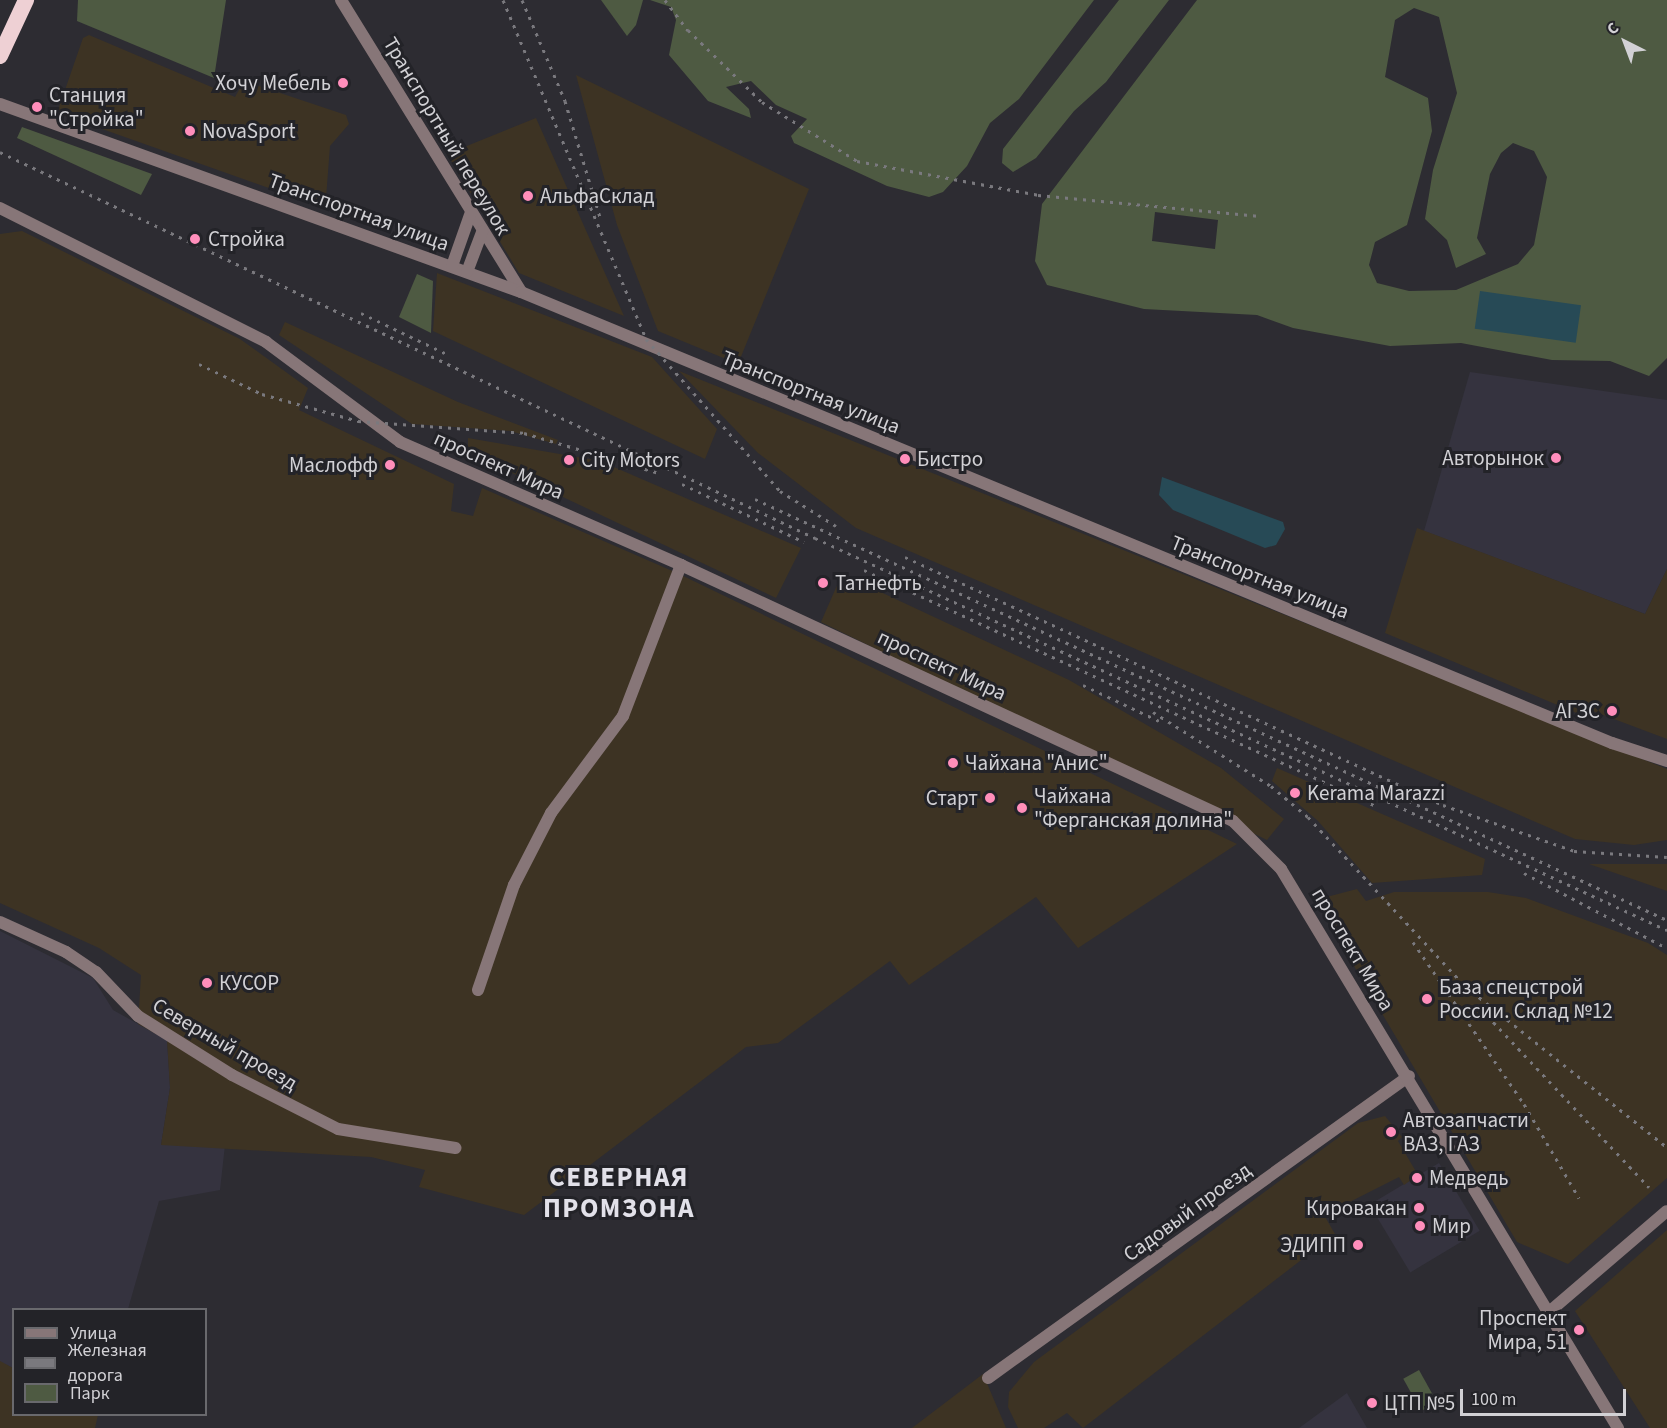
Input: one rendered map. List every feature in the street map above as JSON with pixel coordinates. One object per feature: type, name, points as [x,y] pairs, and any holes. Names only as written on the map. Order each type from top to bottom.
[{"type":"highway","points":[[3,51],[26,0]]},
{"type":"street","name":"Транспортный переулок","points":[[340,0],[521,292]]},
{"type":"street","name":"Транспортная улица","points":[[0,104],[521,292],[1590,734],[1667,761]]},
{"type":"street","name":"проспект Мира","points":[[0,208],[266,342],[400,442],[681,565],[1233,821],[1281,868],[1618,1428]]},
{"type":"street","points":[[452,266],[471,212]]},
{"type":"street","points":[[467,272],[482,232]]},
{"type":"street","points":[[478,990],[514,885],[551,813],[622,716],[681,565]]},
{"type":"street","name":"Северный проезд","points":[[0,922],[66,952],[96,972],[138,1016],[232,1075],[327,1123],[455,1148]]},
{"type":"street","name":"Садовый проезд","points":[[988,1378],[1408,1076]]},
{"type":"street","points":[[1549,1312],[1667,1211]]},
{"type":"shaded area","points":[[89,35],[235,97],[244,81],[346,115],[349,124],[330,146],[326,198],[308,202],[57,113],[83,38]]},
{"type":"shaded area","points":[[576,75],[809,189],[738,364],[658,331],[617,225]]},
{"type":"shaded area","points":[[536,118],[624,316],[519,273],[447,154]]},
{"type":"shaded area","points":[[22,231],[240,339],[308,388],[299,410],[454,484],[451,511],[473,516],[482,488],[677,573],[1237,844],[1078,948],[1036,897],[909,985],[890,961],[778,1043],[746,1047],[524,1215],[419,1187],[425,1170],[371,1157],[161,1145],[170,1088],[167,1040],[138,1024],[141,975],[99,948],[0,903],[0,234]]},
{"type":"shaded area","points":[[437,273],[652,357],[717,429],[705,459],[433,331]]},
{"type":"shaded area","points":[[285,322],[458,402],[558,440],[556,444],[510,431],[412,424],[279,335]]},
{"type":"shaded area","points":[[679,371],[1667,769],[1667,840],[1634,845],[1575,839],[856,528],[758,453]]},
{"type":"shaded area","name":"Авторынок","points":[[1470,372],[1667,400],[1667,569],[1645,614],[1424,531]]},
{"type":"shaded area","points":[[468,438],[600,461],[801,548],[776,598],[468,452]]},
{"type":"shaded area","points":[[1417,528],[1645,614],[1667,569],[1667,739],[1590,710],[1586,717],[1385,633]]},
{"type":"shaded area","points":[[842,574],[1069,680],[1221,768],[1284,819],[1267,840],[821,622]]},
{"type":"shaded area","points":[[1277,768],[1485,859],[1482,875],[1372,883],[1318,821],[1272,781]]},
{"type":"shaded area","points":[[1589,864],[1667,864],[1667,891]]},
{"type":"shaded area","points":[[1357,889],[1366,901],[1394,892],[1488,892],[1526,898],[1648,943],[1667,955],[1667,1178],[1568,1264],[1517,1242],[1315,900]]},
{"type":"shaded area","points":[[0,931],[93,978],[113,1010],[167,1040],[170,1088],[161,1145],[225,1145],[220,1190],[159,1201],[128,1308],[12,1308],[12,1368],[0,1362]]},
{"type":"shaded area","points":[[1385,1116],[1402,1137],[1398,1141],[1418,1175],[1404,1185],[1399,1177],[1324,1215],[1335,1234],[1083,1428],[1067,1413],[1044,1428],[1018,1428],[1008,1407],[1009,1392],[1034,1362],[1358,1123]]},
{"type":"shaded area","points":[[1439,1163],[1480,1231],[1410,1272],[1370,1205]]},
{"type":"shaded area","points":[[1667,1230],[1667,1428],[1650,1428],[1575,1311]]},
{"type":"shaded area","points":[[0,1361],[12,1367],[12,1416],[98,1416],[95,1428],[0,1428]]},
{"type":"shaded area","points":[[983,1374],[1006,1428],[912,1428]]},
{"type":"shaded area","points":[[1347,1393],[1367,1428],[1299,1428]]},
{"type":"green space","points":[[78,0],[226,0],[214,78],[77,21]]},
{"type":"green space","points":[[601,0],[643,0],[636,25],[627,36]]},
{"type":"green space","points":[[650,0],[1094,0],[1019,99],[990,123],[967,166],[943,192],[929,197],[887,186],[794,143],[791,136],[807,119],[776,105],[751,81],[726,87],[749,109],[751,118],[708,101],[669,55],[676,20],[671,7]]},
{"type":"green space","points":[[1119,0],[1169,0],[1106,82],[1074,111],[1036,158],[1013,172],[1002,163],[1003,149]]},
{"type":"green space","points":[[1197,0],[1667,0],[1667,358],[1649,376],[1610,361],[1552,360],[1461,343],[1390,346],[1293,328],[1257,315],[1144,309],[1047,285],[1035,261],[1042,204]],"holes":[[[1414,8],[1439,17],[1457,93],[1433,170],[1425,219],[1447,240],[1456,268],[1486,254],[1477,238],[1490,174],[1501,153],[1513,143],[1534,151],[1547,177],[1534,245],[1518,264],[1456,290],[1409,291],[1377,283],[1369,265],[1375,242],[1407,225],[1432,131],[1428,98],[1385,77],[1395,20]],[[1155,212],[1218,220],[1215,249],[1152,241]]]},
{"type":"green space","points":[[22,127],[152,174],[141,195],[17,138]]},
{"type":"green space","points":[[417,274],[433,281],[431,333],[399,317]]},
{"type":"green space","points":[[1419,1370],[1437,1402],[1421,1411],[1403,1379]]},
{"type":"water","points":[[1480,291],[1581,305],[1576,343],[1475,329]]},
{"type":"water","points":[[1162,477],[1283,522],[1285,529],[1276,545],[1265,548],[1173,510],[1159,495]]},
{"type":"railway","points":[[503,0],[646,339],[780,491],[836,526]]},
{"type":"railway","points":[[522,0],[565,101],[601,220]]},
{"type":"railway","points":[[665,0],[688,30],[762,102],[857,161],[1038,195],[1260,216]]},
{"type":"railway","points":[[0,152],[815,538],[1667,930]]},
{"type":"railway","points":[[361,313],[445,353]]},
{"type":"railway","points":[[199,364],[262,394],[358,421],[524,433],[656,472]]},
{"type":"railway","points":[[682,484],[804,542]]},
{"type":"railway","points":[[755,499],[1667,920]]},
{"type":"railway","points":[[905,557],[1443,805],[1574,851],[1667,857]]},
{"type":"railway","points":[[864,570],[1376,806]]},
{"type":"railway","points":[[1083,685],[1159,721]]},
{"type":"railway","points":[[1153,712],[1271,786],[1308,817],[1465,986],[1667,1147]]},
{"type":"railway","points":[[1524,873],[1667,948]]},
{"type":"railway","points":[[1413,942],[1524,1104],[1579,1198]]},
{"type":"railway","points":[[1481,1009],[1649,1187]]},
{"type":"place","name":"Хочу Мебель","points":[[343,83]]},
{"type":"place","name":"Станция \"Стройка\"","points":[[37,107]]},
{"type":"place","name":"NovaSport","points":[[190,131]]},
{"type":"place","name":"АльфаСклад","points":[[528,196]]},
{"type":"place","name":"Стройка","points":[[195,239]]},
{"type":"place","name":"Авторынок","points":[[1556,458]]},
{"type":"place","name":"Бистро","points":[[905,459]]},
{"type":"place","name":"City Motors","points":[[569,460]]},
{"type":"place","name":"Маслофф","points":[[390,465]]},
{"type":"place","name":"Татнефть","points":[[823,583]]},
{"type":"place","name":"АГЗС","points":[[1612,711]]},
{"type":"place","name":"Чайхана \"Анис\"","points":[[953,763]]},
{"type":"place","name":"Kerama Marazzi","points":[[1295,793]]},
{"type":"place","name":"Старт","points":[[990,798]]},
{"type":"place","name":"Чайхана \"Ферганская долина\"","points":[[1022,808]]},
{"type":"place","name":"КУСОР","points":[[207,983]]},
{"type":"place","name":"База спецстрой России. Склад №12","points":[[1427,999]]},
{"type":"place","name":"Автозапчасти ВАЗ, ГАЗ","points":[[1391,1132]]},
{"type":"place","name":"Медведь","points":[[1417,1178]]},
{"type":"place","name":"Кировакан","points":[[1419,1208]]},
{"type":"place","name":"Мир","points":[[1420,1226]]},
{"type":"place","name":"ЭДИПП","points":[[1358,1245]]},
{"type":"place","name":"Проспект Мира, 51","points":[[1579,1330]]},
{"type":"place","name":"ЦТП №5","points":[[1372,1403]]},
{"type":"district","name":"СЕВЕРНАЯ ПРОМЗОНА","points":[[619,1192]]}]
